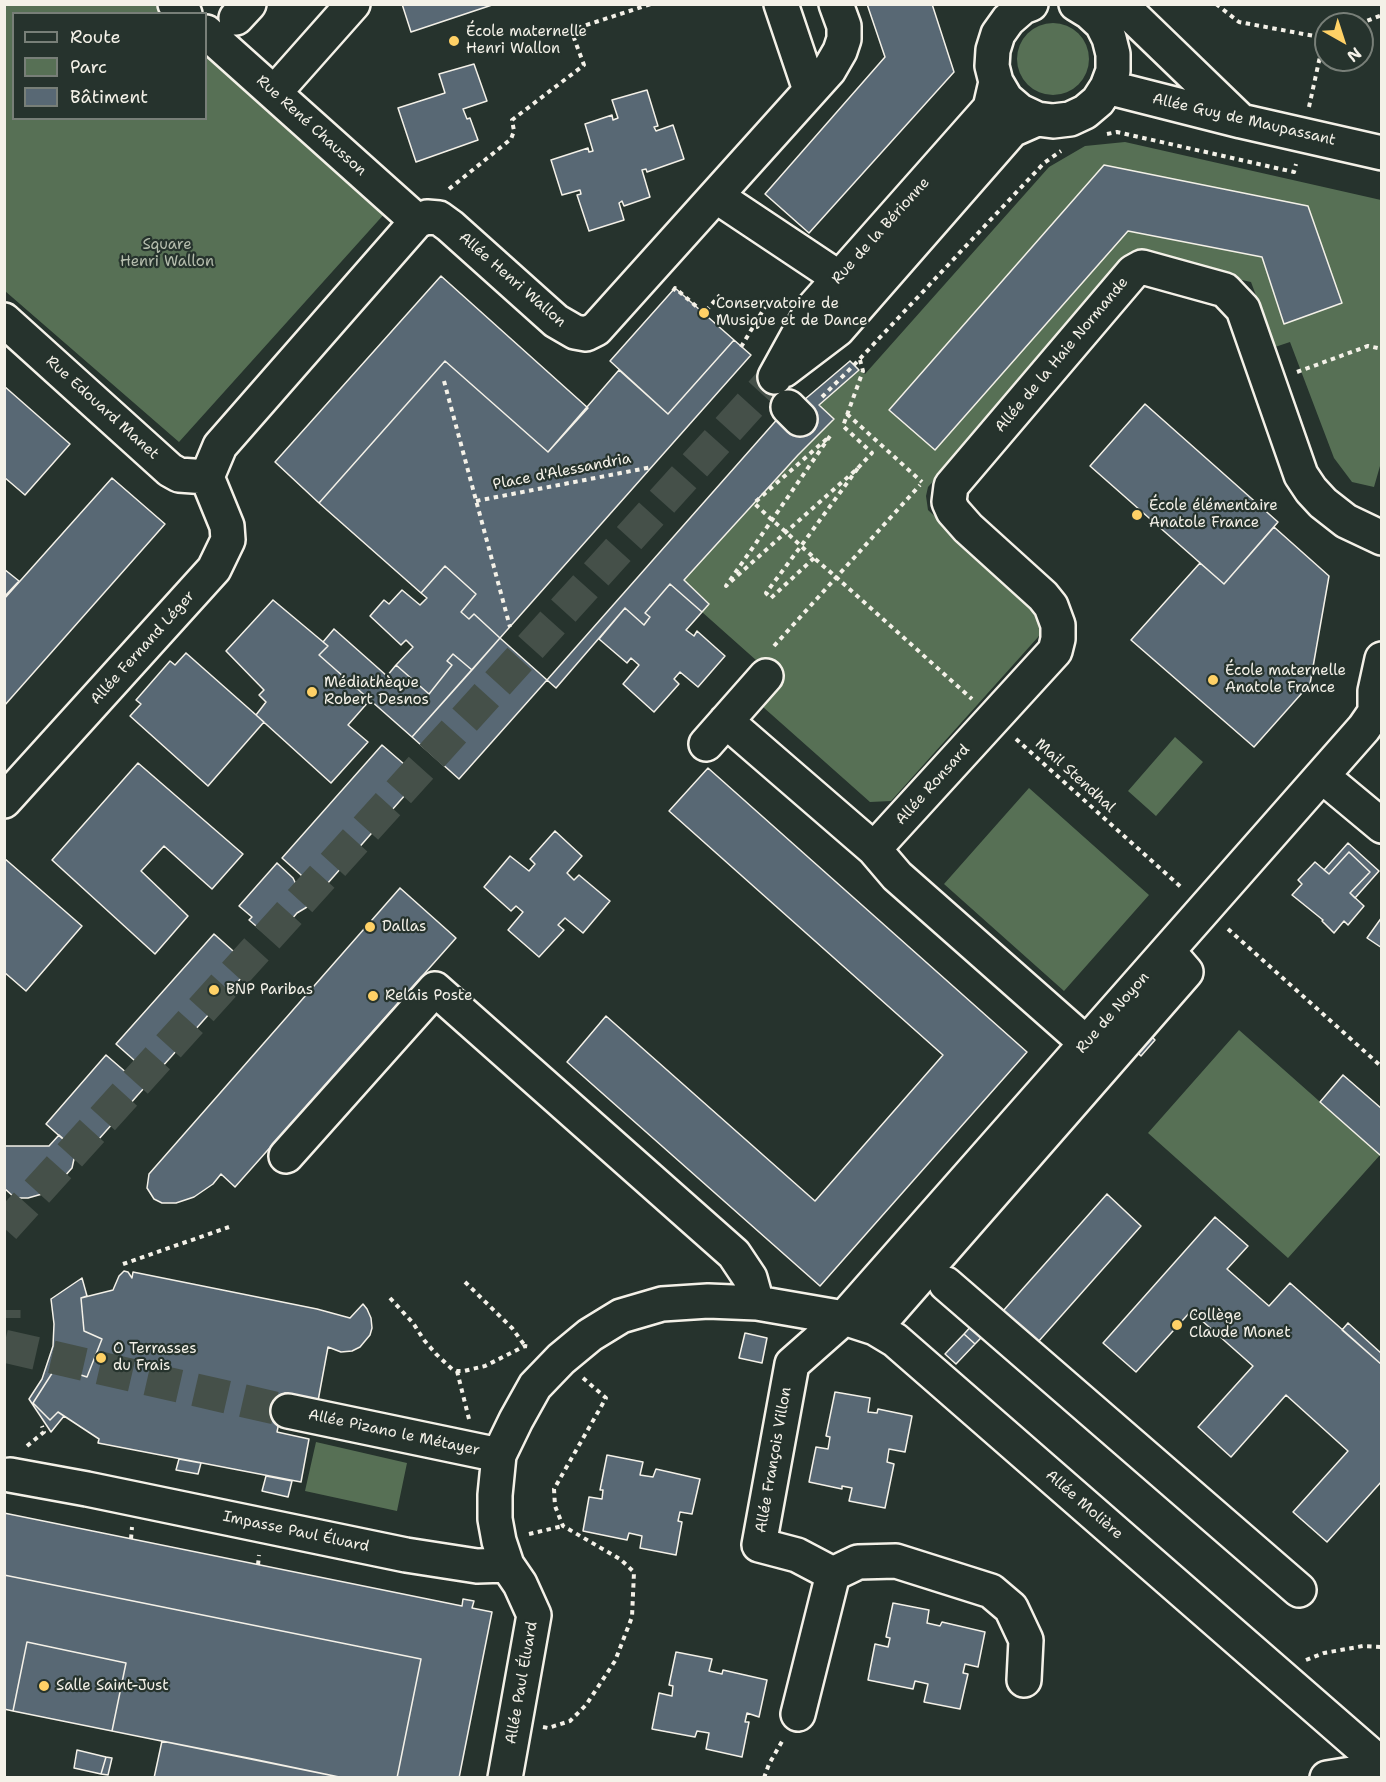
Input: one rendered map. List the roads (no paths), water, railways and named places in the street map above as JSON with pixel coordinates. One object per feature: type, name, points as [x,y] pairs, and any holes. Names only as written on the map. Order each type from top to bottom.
[{"type":"street","points":[[274,93],[353,4]]},
{"type":"street","points":[[781,4],[810,90]]},
{"type":"street","name":"Allée Henri Wallon","points":[[428,219],[556,321],[574,332],[586,334],[596,329],[829,70],[844,39],[844,26],[836,4]]},
{"type":"street","points":[[1013,10],[998,34],[993,50],[992,66],[996,82],[1006,99],[1020,111],[1037,119],[1053,121],[1070,119],[1085,112],[1098,101],[1113,71],[1113,54],[1102,24],[1077,4]]},
{"type":"street","points":[[1120,4],[1241,121]]},
{"type":"street","name":"Rue René Chausson","points":[[207,33],[274,93],[428,219]]},
{"type":"street","name":"Rue de la Bérionne","points":[[996,82],[990,108],[813,308],[776,377],[838,329],[1012,130],[1037,119]]},
{"type":"street","name":"Allée Guy de Maupassant","points":[[1107,87],[1382,153]]},
{"type":"street","points":[[716,196],[839,278],[863,300]]},
{"type":"street","points":[[207,477],[220,446],[428,219]]},
{"type":"street","name":"Allée de la Haie Normande","points":[[940,493],[951,486],[1132,272],[1142,267],[1225,290],[1243,309],[1301,475],[1323,503],[1346,521],[1382,538]]},
{"type":"street","name":"Rue Edouard Manet","points":[[4,320],[170,470],[179,475],[207,477]]},
{"type":"street","name":"Allée Fernand Léger","points":[[4,801],[214,569],[228,540],[227,526],[207,477]]},
{"type":"street","name":"Allée Ronsard","points":[[874,849],[1055,651],[1059,639],[1058,625],[1051,606],[1043,596],[968,528],[940,493]]},
{"type":"street","points":[[1378,713],[1375,691],[1382,659]]},
{"type":"street","points":[[766,676],[716,733],[874,849],[897,876],[1086,1043]]},
{"type":"street","name":"Rue de Noyon","points":[[860,1323],[1086,1043],[1378,713]]},
{"type":"street","points":[[1322,776],[1382,826]]},
{"type":"street","points":[[860,1323],[1186,972],[1167,951]]},
{"type":"street","points":[[286,1155],[435,988],[734,1254],[750,1278],[757,1303]]},
{"type":"street","points":[[946,1284],[1299,1590]]},
{"type":"street","name":"Allée Paul Éluard","points":[[505,1778],[534,1615],[520,1584],[507,1565],[499,1541],[495,1519],[495,1495],[486,1453],[516,1420],[535,1386],[561,1359],[590,1335],[621,1316],[662,1304],[708,1301],[757,1303]]},
{"type":"street","name":"Allée Molière","points":[[757,1303],[860,1323],[896,1340],[1382,1767]]},
{"type":"street","name":"Allée François Villon","points":[[833,1574],[797,1555],[759,1545],[792,1364],[860,1323]]},
{"type":"street","name":"Allée Pizano le Métayer","points":[[288,1411],[486,1453]]},
{"type":"street","name":"Impasse Paul Éluard","points":[[10,1475],[406,1555],[477,1566],[507,1565]]},
{"type":"street","points":[[798,1714],[833,1574],[858,1562],[896,1561],[990,1591],[1011,1608],[1026,1640],[1024,1680]]},
{"type":"street","points":[[1327,1778],[1382,1767]]},
{"type":"tunnel","points":[[4,1228],[775,377]]},
{"type":"tunnel","points":[[4,1310],[4,1318]]},
{"type":"tunnel","points":[[4,1346],[288,1411]]},
{"type":"place","name":"École maternelle Henri Wallon","points":[[454,41]]},
{"type":"place","name":"Conservatoire de Musique et de Dance","points":[[704,313]]},
{"type":"place","name":"École élémentaire Anatole France","points":[[1137,515]]},
{"type":"place","name":"École maternelle Anatole France","points":[[1213,680]]},
{"type":"place","name":"Médiathèque Robert Desnos","points":[[312,692]]},
{"type":"place","name":"Dallas","points":[[370,927]]},
{"type":"place","name":"BNP Paribas","points":[[214,990]]},
{"type":"place","name":"Relais Poste","points":[[373,996]]},
{"type":"place","name":"Collège Claude Monet","points":[[1177,1325]]},
{"type":"place","name":"O Terrasses du Frais","points":[[101,1358]]},
{"type":"place","name":"Salle Saint-Just","points":[[44,1686]]},
{"type":"park label","name":"Square Henri Wallon","points":[[167,254]]}]
